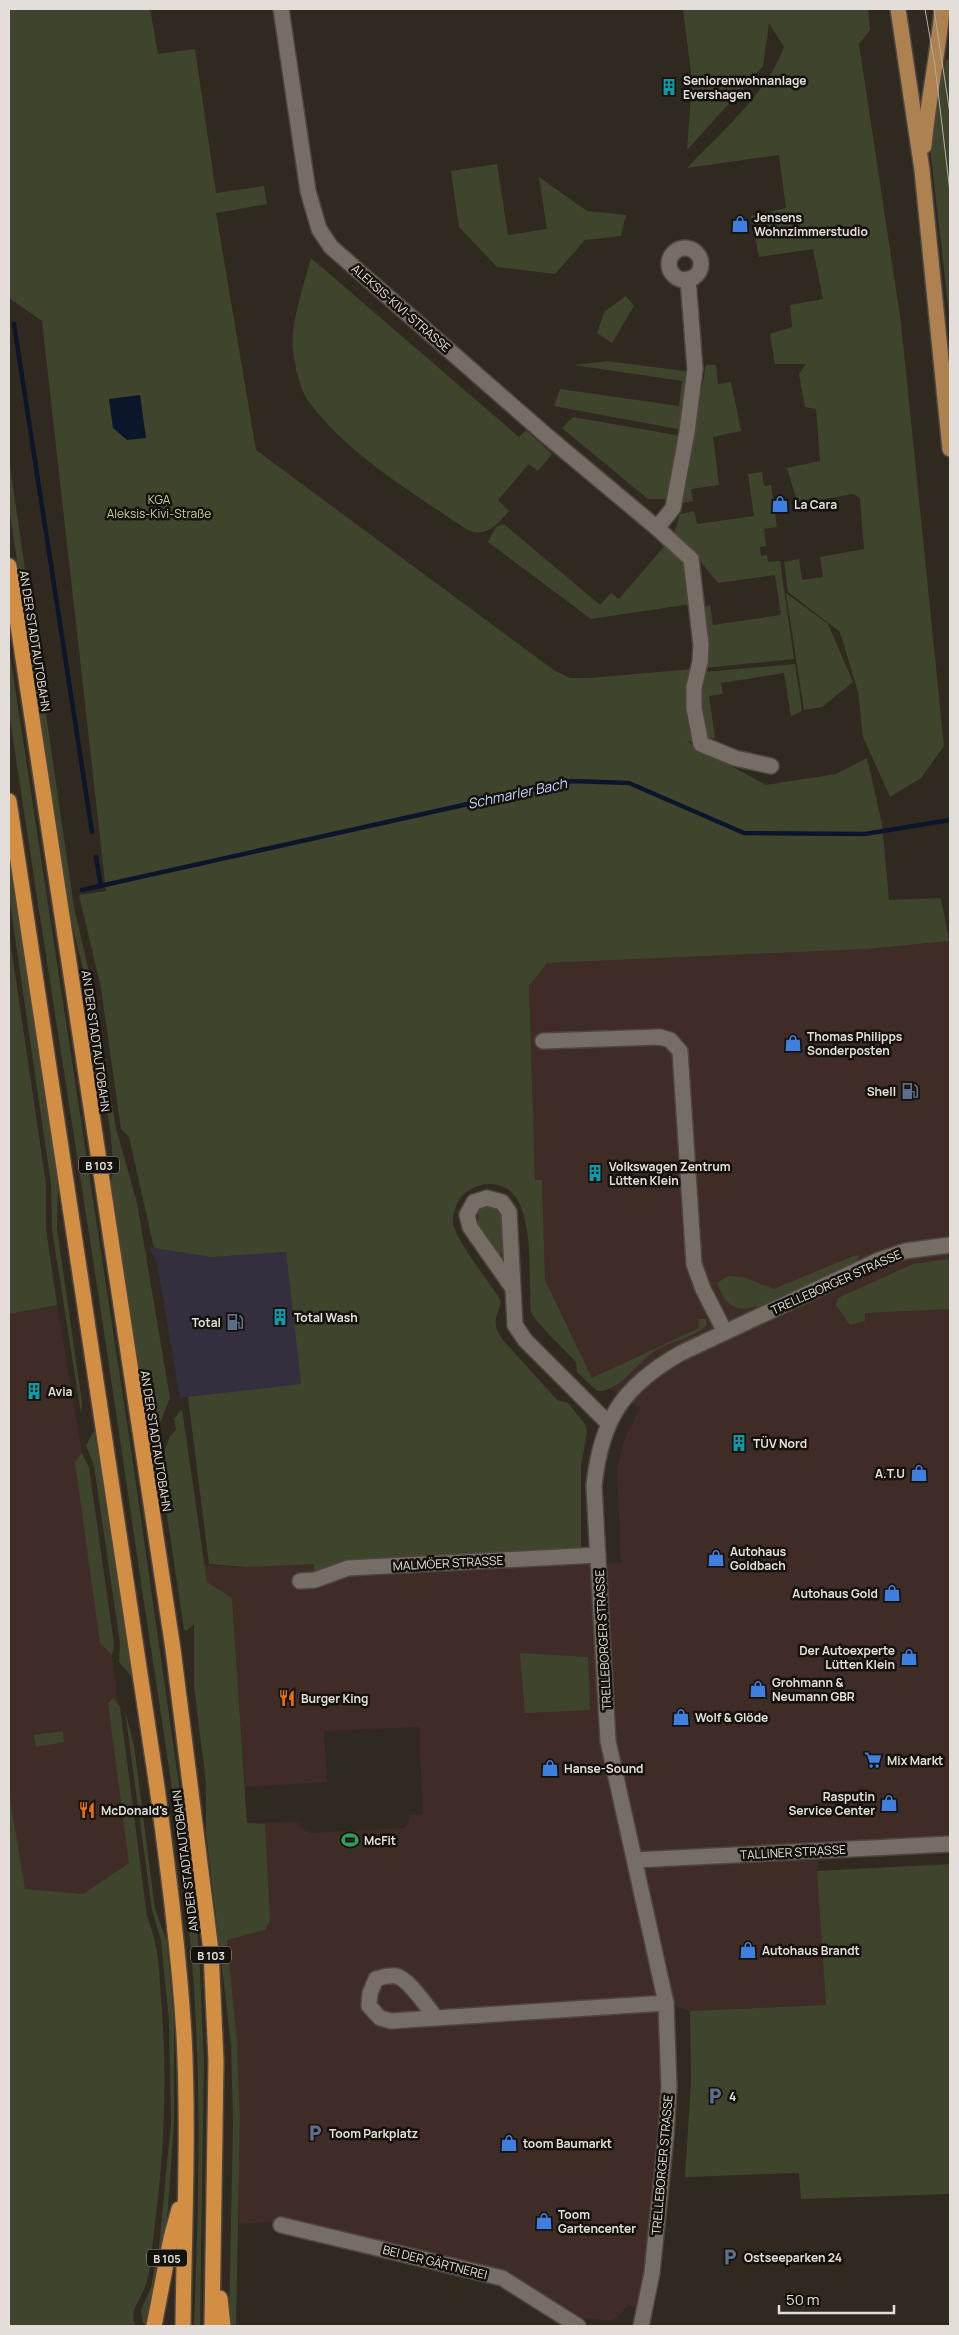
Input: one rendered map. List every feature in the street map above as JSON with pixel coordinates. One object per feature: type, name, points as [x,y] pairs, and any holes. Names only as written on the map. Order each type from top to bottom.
[{"type":"highway","name":"AN DER STADTAUTOBAHN","points":[[9,566],[173,1649],[211,1951],[216,2061],[212,2326]]},
{"type":"highway","name":"AN DER STADTAUTOBAHN","points":[[9,801],[157,1787],[170,1886],[184,2036],[185,2191],[183,2326]]},
{"type":"highway","name":"B 105","points":[[154,2326],[171,2238],[185,2191]]},
{"type":"highway","points":[[214,2265],[223,2326]]},
{"type":"main road","points":[[898,9],[922,170],[950,449]]},
{"type":"main road","points":[[922,170],[926,117],[940,39],[942,9]]},
{"type":"street","name":"ALEKSIS-KIVI-STRASSE","points":[[280,9],[308,191],[319,229],[331,247],[691,559],[701,645],[700,662],[694,687],[694,708],[701,744],[735,758],[771,766]]},
{"type":"street","points":[[657,528],[673,508],[687,432],[695,369],[688,279]]},
{"type":"street","points":[[543,1041],[660,1037],[670,1040],[680,1051],[694,1264],[703,1289],[724,1332]]},
{"type":"street","points":[[512,1287],[470,1227],[467,1215],[474,1202],[487,1198],[502,1202],[510,1212],[515,1325],[525,1340],[608,1423]]},
{"type":"street","name":"TRELLEBORGER STRASSE","points":[[641,2326],[652,2273],[666,2135],[669,2087],[666,2003],[608,1741],[594,1486],[601,1444],[608,1423],[627,1394],[661,1364],[724,1332],[880,1260],[905,1251],[950,1245]]},
{"type":"street","name":"MALMÖER STRASSE","points":[[300,1582],[315,1580],[348,1568],[598,1555]]},
{"type":"street","name":"TALLINER STRASSE","points":[[635,1860],[950,1844]]},
{"type":"street","points":[[436,2018],[666,2003]]},
{"type":"street","name":"BEI DER GÄRTNEREI","points":[[281,2225],[502,2278],[578,2326]]},
{"type":"shaded area","points":[[950,941],[950,1844],[817,1851],[826,2005],[690,2011],[667,2004],[669,2087],[645,2311],[628,2305],[617,2318],[610,2321],[585,2318],[580,2326],[502,2278],[268,2222],[238,2224],[240,2120],[237,2043],[226,1940],[247,1823],[300,1822],[300,1827],[311,1833],[404,1828],[409,1821],[409,1815],[423,1814],[419,1727],[324,1731],[327,1782],[245,1787],[232,1598],[207,1582],[204,1565],[247,1567],[314,1563],[316,1590],[348,1577],[621,1563],[617,1469],[624,1440],[640,1408],[592,1378],[545,1280],[542,1181],[535,1180],[529,986],[547,963],[867,949]]},
{"type":"shaded area","points":[[149,1247],[212,1257],[286,1252],[301,1385],[180,1398],[157,1263]]},
{"type":"shaded area","points":[[57,1305],[82,1453],[89,1468],[114,1644],[112,1656],[139,1856],[83,1894],[25,1889],[9,1792],[9,1314]]},
{"type":"green space","name":"KGA Aleksis-Kivi-Straße","points":[[9,9],[150,9],[158,54],[195,49],[216,193],[264,186],[267,204],[216,213],[256,450],[555,671],[570,678],[590,678],[704,668],[698,670],[701,744],[686,741],[766,785],[836,774],[867,758],[882,824],[889,900],[941,898],[949,941],[867,949],[547,963],[529,986],[535,1180],[542,1180],[545,1280],[592,1378],[699,1328],[699,1319],[706,1319],[707,1325],[695,1334],[658,1349],[619,1383],[605,1390],[597,1391],[577,1372],[576,1362],[541,1326],[531,1312],[529,1247],[524,1215],[518,1201],[510,1191],[498,1185],[488,1184],[471,1189],[459,1200],[454,1212],[453,1223],[460,1241],[501,1301],[496,1317],[499,1334],[557,1400],[568,1403],[585,1424],[587,1431],[581,1466],[581,1548],[342,1564],[314,1575],[314,1564],[247,1567],[209,1564],[188,1397],[301,1384],[286,1252],[212,1257],[154,1248],[129,1137],[121,1129],[101,988],[79,895],[106,891],[42,321],[9,298]]},
{"type":"green space","points":[[683,9],[868,9],[870,30],[859,44],[901,323],[944,746],[921,778],[890,797],[863,737],[858,692],[840,632],[788,592],[784,562],[799,559],[802,580],[823,577],[820,557],[864,549],[860,498],[853,494],[798,504],[787,468],[820,461],[816,409],[805,407],[799,374],[806,364],[775,364],[770,334],[792,327],[790,305],[823,299],[813,249],[759,257],[751,216],[786,208],[779,155],[687,168],[755,97],[776,64],[784,47],[769,23],[763,66],[687,150],[692,81]]},
{"type":"green space","points":[[949,59],[950,323],[931,155],[931,129],[936,93],[946,60]]},
{"type":"green space","points":[[497,164],[508,235],[547,229],[539,177],[587,211],[626,215],[621,236],[585,240],[555,274],[497,267],[459,227],[451,171]]},
{"type":"green space","points":[[311,258],[519,437],[526,430],[552,454],[538,471],[529,464],[498,500],[509,511],[490,529],[473,532],[466,529],[402,486],[340,437],[307,399],[298,376],[293,351],[293,340],[298,304]]},
{"type":"green space","points":[[626,296],[634,306],[612,343],[597,333],[604,312]]},
{"type":"green space","points":[[607,361],[692,372],[683,430],[554,406],[560,389],[679,406],[682,381],[574,365]]},
{"type":"green space","points":[[706,365],[716,365],[718,384],[731,382],[741,431],[713,437],[719,485],[691,489],[693,501],[682,503]]},
{"type":"green space","points":[[573,417],[681,436],[669,499],[648,499],[562,428]]},
{"type":"green space","points":[[9,459],[74,907],[94,994],[116,1128],[137,1203],[170,1398],[151,1446],[110,1186],[114,1169],[110,1129],[89,994],[68,907],[9,507]]},
{"type":"green space","points":[[762,472],[764,486],[771,485],[777,527],[764,529],[766,546],[760,547],[761,556],[767,555],[768,562],[780,561],[794,659],[704,668],[704,607],[710,605],[713,625],[781,615],[775,575],[718,583],[700,561],[673,537],[680,514],[694,511],[697,524],[754,516],[748,474]]},
{"type":"green space","points":[[504,524],[600,605],[611,593],[619,599],[667,543],[680,556],[686,570],[691,604],[591,619],[488,542],[496,527]]},
{"type":"green space","points":[[786,593],[828,624],[853,682],[822,707],[804,710]]},
{"type":"green space","points":[[9,648],[131,1449],[192,1876],[199,1951],[204,2062],[200,2326],[194,2326],[198,2185],[197,2044],[186,1896],[172,1788],[117,1420],[9,712]]},
{"type":"green space","points":[[795,664],[802,711],[791,716],[784,673],[721,683],[723,694],[709,696],[715,738],[704,740],[698,707],[704,672]]},
{"type":"green space","points":[[9,854],[58,1184],[57,1229],[82,1403],[81,1414],[52,1229],[51,1184],[9,896]]},
{"type":"green space","points":[[9,933],[46,1184],[46,1229],[57,1305],[9,1314]]},
{"type":"green space","points":[[484,1205],[499,1209],[502,1215],[503,1252],[500,1255],[478,1224],[478,1208]]},
{"type":"green space","points":[[860,1255],[853,1267],[758,1311],[756,1306],[742,1309],[731,1305],[723,1296],[717,1283],[728,1276],[743,1277],[774,1289]]},
{"type":"green space","points":[[950,1259],[950,1309],[865,1313],[865,1321],[850,1325],[836,1305],[838,1298],[913,1264]]},
{"type":"green space","points":[[182,1409],[207,1582],[232,1598],[247,1823],[265,1824],[270,1921],[265,1930],[227,1940],[237,2043],[240,2120],[236,2326],[229,2326],[233,2120],[231,2044],[206,1832],[206,1783],[194,1686],[194,1624],[186,1631],[184,1629],[166,1509],[163,1475],[165,1450],[170,1436],[176,1430],[174,1419]]},
{"type":"green space","points":[[94,1431],[132,1677],[119,1662],[120,1643],[94,1466],[86,1445]]},
{"type":"green space","points":[[82,1453],[89,1468],[114,1644],[112,1655],[100,1643],[75,1462]]},
{"type":"green space","points":[[520,1653],[588,1657],[590,1710],[525,1713]]},
{"type":"green space","points":[[113,1698],[120,1707],[147,1917],[154,1938],[160,1977],[164,2059],[164,2119],[160,2179],[150,2267],[148,2279],[134,2310],[133,2316],[136,2326],[9,2326],[9,1792],[25,1889],[83,1894],[129,1863],[108,1703]]},
{"type":"green space","points":[[125,1711],[134,1745],[155,1909],[167,1942],[174,2022],[174,2123],[168,2207],[164,2250],[148,2326],[143,2323],[141,2310],[151,2287],[159,2247],[171,2122],[169,2021],[161,1940],[152,1910]]},
{"type":"green space","points":[[63,1731],[64,1742],[36,1747],[34,1735]]},
{"type":"green space","points":[[950,1864],[950,2194],[801,2199],[799,2173],[685,2177],[691,2082],[690,2011],[826,2005],[817,1871]]},
{"type":"water","points":[[140,395],[146,438],[127,440],[113,428],[109,399]]},
{"type":"waterway","points":[[14,324],[92,832]]},
{"type":"waterway","name":"Schmarler Bach","points":[[82,890],[571,781],[629,783],[744,833],[865,834],[950,820]]},
{"type":"waterway","points":[[96,857],[101,886]]},
{"type":"tram line","points":[[925,9],[935,66],[950,192]]},
{"type":"tram line","points":[[934,9],[950,114]]},
{"type":"place","name":"Seniorenwohnanlage Evershagen","points":[[669,87]]},
{"type":"place","name":"Jensens Wohnzimmerstudio","points":[[740,224]]},
{"type":"place","name":"La Cara","points":[[780,504]]},
{"type":"place","name":"Thomas Philipps Sonderposten","points":[[793,1043]]},
{"type":"place","name":"Shell","points":[[910,1091]]},
{"type":"place","name":"Volkswagen Zentrum Lütten Klein","points":[[595,1173]]},
{"type":"place","name":"Total Wash","points":[[280,1317]]},
{"type":"place","name":"Total","points":[[235,1322]]},
{"type":"place","name":"Avia","points":[[34,1391]]},
{"type":"place","name":"TÜV Nord","points":[[739,1443]]},
{"type":"place","name":"A.T.U","points":[[919,1473]]},
{"type":"place","name":"Autohaus Goldbach","points":[[716,1558]]},
{"type":"place","name":"Autohaus Gold","points":[[892,1593]]},
{"type":"place","name":"Der Autoexperte Lütten Klein","points":[[909,1657]]},
{"type":"place","name":"Grohmann & Neumann GBR","points":[[758,1689]]},
{"type":"place","name":"Burger King","points":[[287,1698]]},
{"type":"place","name":"Wolf & Glöde","points":[[681,1717]]},
{"type":"place","name":"Mix Markt","points":[[873,1760]]},
{"type":"place","name":"Hanse-Sound","points":[[550,1768]]},
{"type":"place","name":"Rasputin Service Center","points":[[889,1803]]},
{"type":"place","name":"McDonald's","points":[[87,1810]]},
{"type":"place","name":"McFit","points":[[350,1840]]},
{"type":"place","name":"Autohaus Brandt","points":[[748,1950]]},
{"type":"place","name":"4","points":[[715,2096]]},
{"type":"place","name":"Toom Parkplatz","points":[[315,2133]]},
{"type":"place","name":"toom Baumarkt","points":[[509,2143]]},
{"type":"place","name":"Toom Gartencenter","points":[[544,2221]]},
{"type":"place","name":"Ostseeparken 24","points":[[730,2257]]}]
